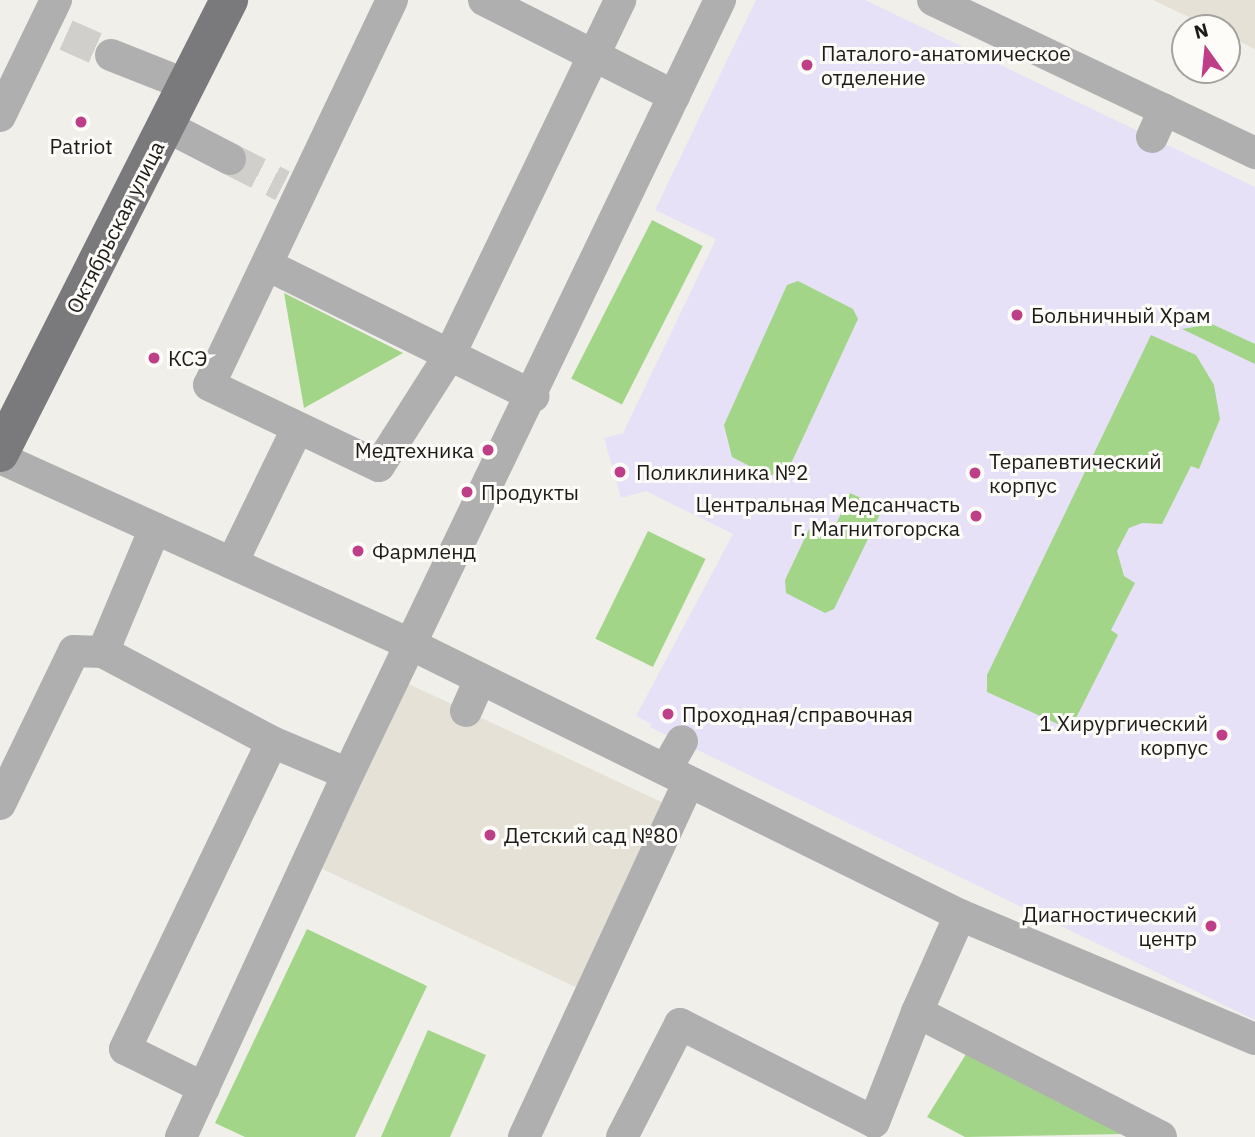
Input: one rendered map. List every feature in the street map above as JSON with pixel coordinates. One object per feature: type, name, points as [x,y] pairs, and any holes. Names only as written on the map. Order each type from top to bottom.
[{"type":"main road","name":"Октябрьская улица","points":[[0,455],[229,0]]},
{"type":"lane","points":[[392,0],[292,191],[267,265],[209,385],[379,466],[449,356],[592,52],[620,0]]},
{"type":"lane","points":[[484,0],[592,52],[674,96]]},
{"type":"lane","points":[[181,1137],[348,774],[533,396],[720,0]]},
{"type":"lane","points":[[933,0],[1158,123],[1255,153]]},
{"type":"lane","points":[[55,2],[66,35]]},
{"type":"lane","points":[[0,116],[55,2]]},
{"type":"lane","points":[[111,55],[187,85]]},
{"type":"lane","points":[[166,126],[230,159]]},
{"type":"lane","points":[[267,265],[533,396]]},
{"type":"lane","points":[[232,563],[297,429]]},
{"type":"lane","points":[[0,455],[412,645],[960,915],[1255,1039]]},
{"type":"lane","points":[[103,652],[155,528]]},
{"type":"lane","points":[[0,804],[74,651],[103,652],[272,742],[348,774]]},
{"type":"lane","points":[[466,711],[480,679]]},
{"type":"lane","points":[[524,1137],[678,775],[682,741]]},
{"type":"lane","points":[[204,1088],[125,1049],[272,742]]},
{"type":"lane","points":[[622,1137],[680,1024],[875,1130],[917,1012],[960,915]]},
{"type":"lane","points":[[917,1012],[1161,1137]]},
{"type":"shaded area","name":"Центральная Медсанчасть г. Магнитогорска","points":[[756,0],[865,0],[1255,187],[1255,1020],[650,727],[651,724],[636,716],[733,534],[646,491],[621,498],[604,438],[623,433],[716,239],[655,210]]},
{"type":"shaded area","points":[[1153,0],[1255,0],[1255,49],[1241,42],[1241,14],[1182,14]]},
{"type":"shaded area","name":"Детский сад №80","points":[[400,680],[665,803],[578,988],[314,865]]},
{"type":"green space","points":[[652,220],[703,246],[622,404],[571,379]]},
{"type":"green space","points":[[798,281],[853,309],[858,319],[788,470],[769,476],[732,457],[724,425],[787,285]]},
{"type":"green space","points":[[284,293],[403,353],[304,408]]},
{"type":"green space","points":[[1212,324],[1255,344],[1255,364],[1182,329]]},
{"type":"green space","points":[[1151,335],[1196,355],[1214,385],[1220,419],[1199,469],[1191,466],[1162,524],[1142,523],[1129,528],[1117,551],[1124,576],[1135,583],[1111,630],[1118,635],[1076,718],[1060,725],[987,692],[987,675]]},
{"type":"green space","points":[[850,493],[883,508],[834,609],[825,613],[786,593],[785,580],[811,525],[831,536]]},
{"type":"green space","points":[[648,531],[706,559],[653,667],[595,639]]},
{"type":"green space","points":[[307,929],[427,986],[355,1137],[245,1137],[215,1123]]},
{"type":"green space","points":[[428,1030],[486,1055],[450,1137],[381,1137]]},
{"type":"green space","points":[[968,1051],[1125,1134],[965,1137],[927,1117]]},
{"type":"tunnel","points":[[66,35],[111,55]]},
{"type":"tunnel","points":[[230,159],[283,186]]},
{"type":"place","name":"Паталого-анатомическое отделение","points":[[807,65]]},
{"type":"place","name":"Patriot","points":[[81,122]]},
{"type":"place","name":"Больничный Храм","points":[[1017,315]]},
{"type":"place","name":"КСЭ","points":[[154,358]]},
{"type":"place","name":"Медтехника","points":[[488,450]]},
{"type":"place","name":"Поликлиника №2","points":[[620,472]]},
{"type":"place","name":"Терапевтический корпус","points":[[975,473]]},
{"type":"place","name":"Продукты","points":[[467,492]]},
{"type":"place","name":"Центральная Медсанчасть г. Магнитогорска","points":[[976,516]]},
{"type":"place","name":"Фармленд","points":[[358,551]]},
{"type":"place","name":"Проходная/справочная","points":[[668,714]]},
{"type":"place","name":"1 Хирургический корпус","points":[[1222,735]]},
{"type":"place","name":"Детский сад №80","points":[[490,835]]},
{"type":"place","name":"Диагностический центр","points":[[1211,926]]}]
